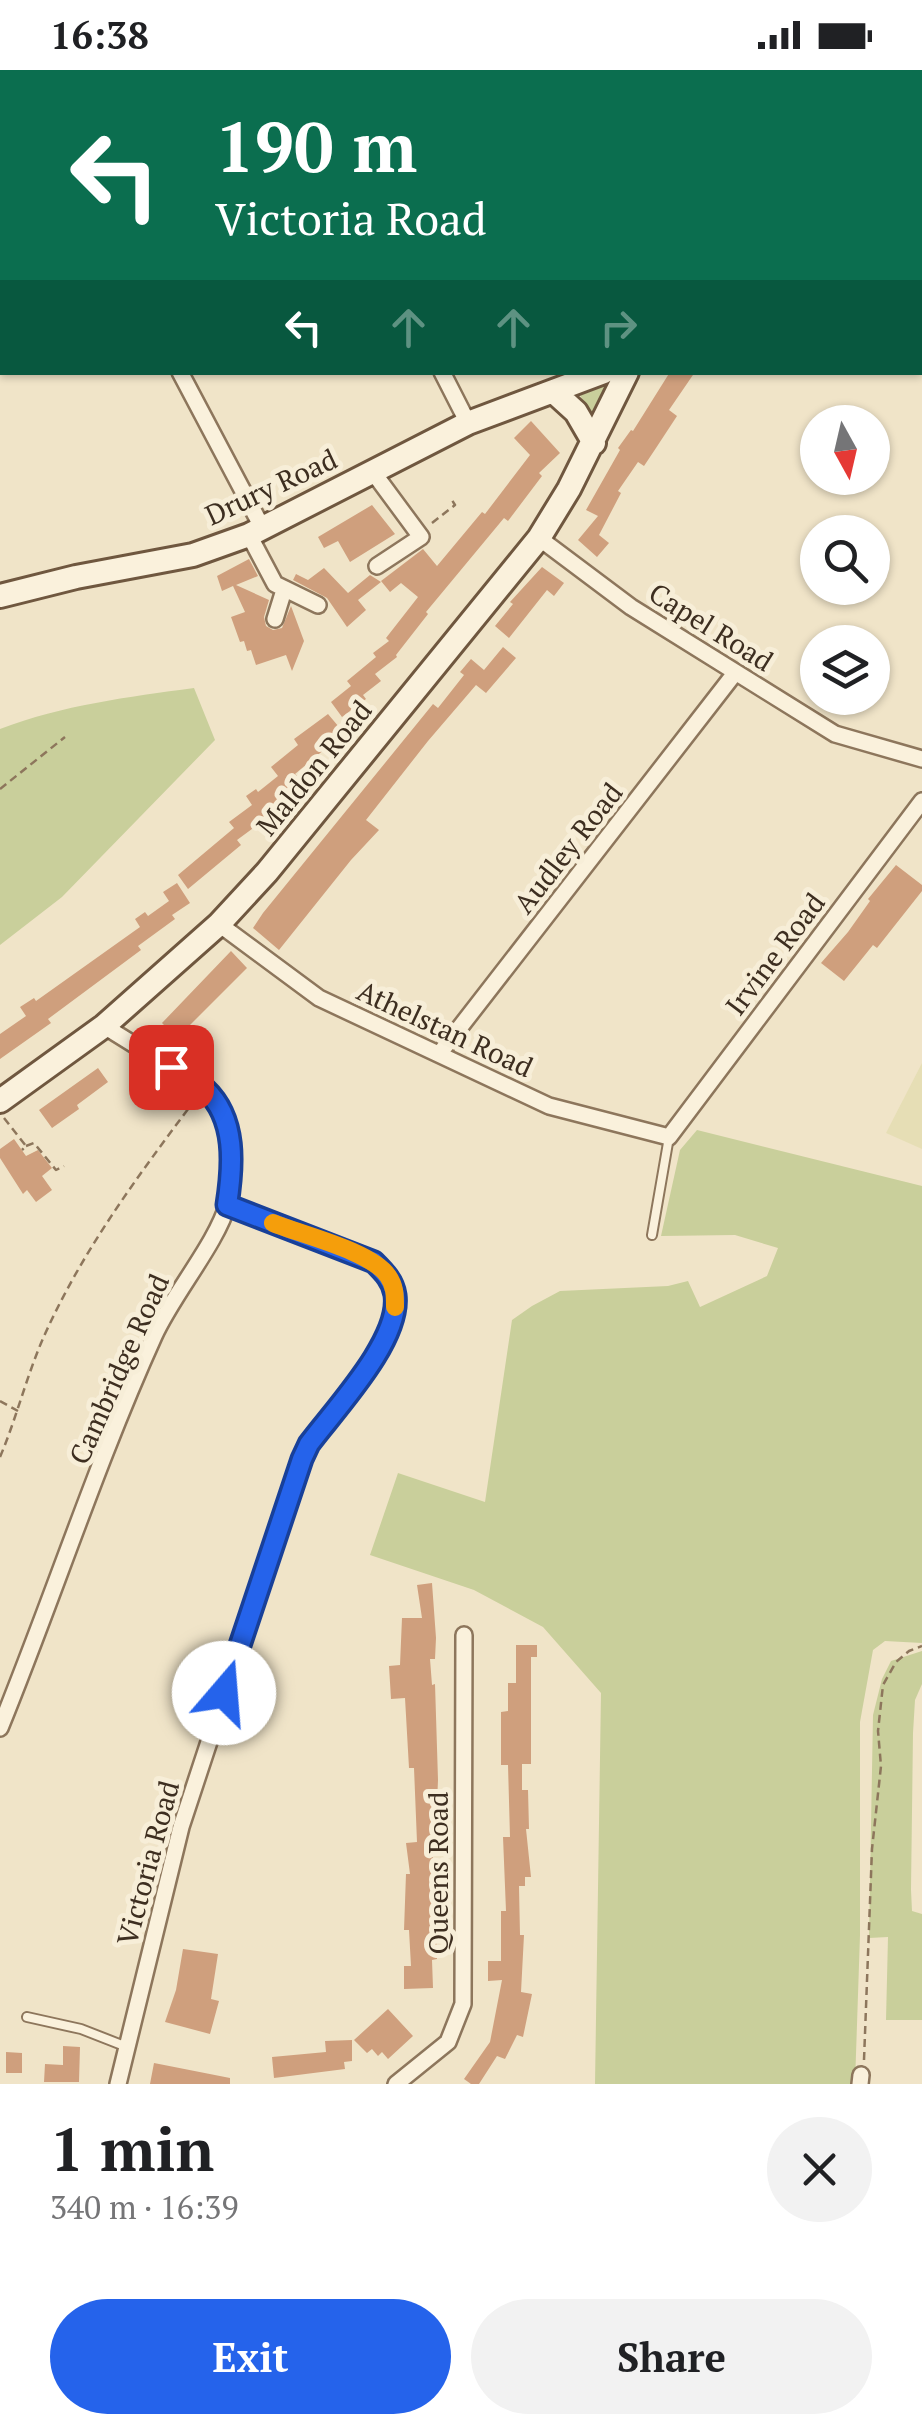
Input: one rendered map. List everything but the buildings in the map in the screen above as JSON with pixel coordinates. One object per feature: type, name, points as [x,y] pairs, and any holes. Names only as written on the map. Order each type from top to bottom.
[{"type":"main road","name":"Drury Road","points":[[0,596],[76,576],[194,554],[256,532],[468,423],[596,375]]},
{"type":"main road","name":"Maldon Road","points":[[0,1100],[104,1026],[219,924],[312,818],[539,538],[594,443],[626,375]]},
{"type":"main road","points":[[554,392],[576,412],[594,443]]},
{"type":"street","points":[[181,375],[256,532],[274,584],[318,605]]},
{"type":"street","points":[[444,375],[468,423]]},
{"type":"street","points":[[374,472],[421,537],[376,566]]},
{"type":"street","name":"Capel Road","points":[[539,538],[631,607],[835,734],[922,760]]},
{"type":"street","points":[[275,619],[284,590]]},
{"type":"street","name":"Audley Road","points":[[440,1053],[735,673]]},
{"type":"street","name":"Irvine Road","points":[[669,1136],[922,801]]},
{"type":"street","name":"Athelstan Road","points":[[219,924],[319,998],[548,1106],[669,1136]]},
{"type":"street","points":[[104,1026],[204,1088]]},
{"type":"street","name":"Cambridge Road","points":[[0,1728],[155,1334],[227,1205],[233,1164],[231,1143],[224,1121],[204,1088]]},
{"type":"street","name":"Victoria Road","points":[[118,2084],[181,1827],[302,1459],[375,1355],[392,1322],[395,1306],[395,1290],[374,1262],[227,1205]]},
{"type":"street","name":"Queens Road","points":[[396,2084],[448,2042],[463,2004],[464,1635]]},
{"type":"lane","points":[[652,1235],[669,1136]]},
{"type":"lane","points":[[27,2017],[81,2029],[128,2046]]},
{"type":"path","points":[[419,533],[456,505],[450,497]]},
{"type":"path","points":[[0,789],[64,736]]},
{"type":"path","points":[[0,1457],[44,1337],[83,1258],[106,1219],[204,1088]]},
{"type":"path","points":[[0,1113],[24,1148],[34,1143],[56,1170],[64,1166]]},
{"type":"path","points":[[0,1402],[19,1412]]},
{"type":"path","points":[[860,2080],[868,1996],[872,1849],[881,1766],[878,1731],[883,1685],[908,1650],[922,1646]]},
{"type":"shaded area","points":[[922,1063],[922,1149],[886,1133]]},
{"type":"green space","points":[[616,380],[594,417],[579,394]]},
{"type":"green space","points":[[194,688],[215,740],[62,897],[0,945],[0,729],[72,708]]},
{"type":"green space","points":[[697,1130],[922,1186],[922,1643],[885,1641],[873,1650],[860,1722],[855,2084],[595,2084],[601,1693],[543,1627],[474,1590],[370,1555],[398,1473],[485,1502],[512,1320],[560,1291],[668,1286],[688,1281],[700,1307],[767,1276],[778,1248],[735,1235],[661,1236],[680,1150]]},
{"type":"green space","points":[[922,1651],[922,1684],[915,1700],[913,1733],[911,1890],[912,1911],[922,1914],[922,2020],[886,2020],[888,1937],[869,1938],[873,1715],[891,1661]]},
{"type":"slow traffic","points":[[273,1223],[374,1262],[395,1290],[395,1307]]},
{"type":"route","points":[[171,1067],[204,1088],[224,1121],[233,1164],[227,1205],[374,1262],[395,1290],[392,1322],[375,1355],[302,1459],[224,1693]]}]
